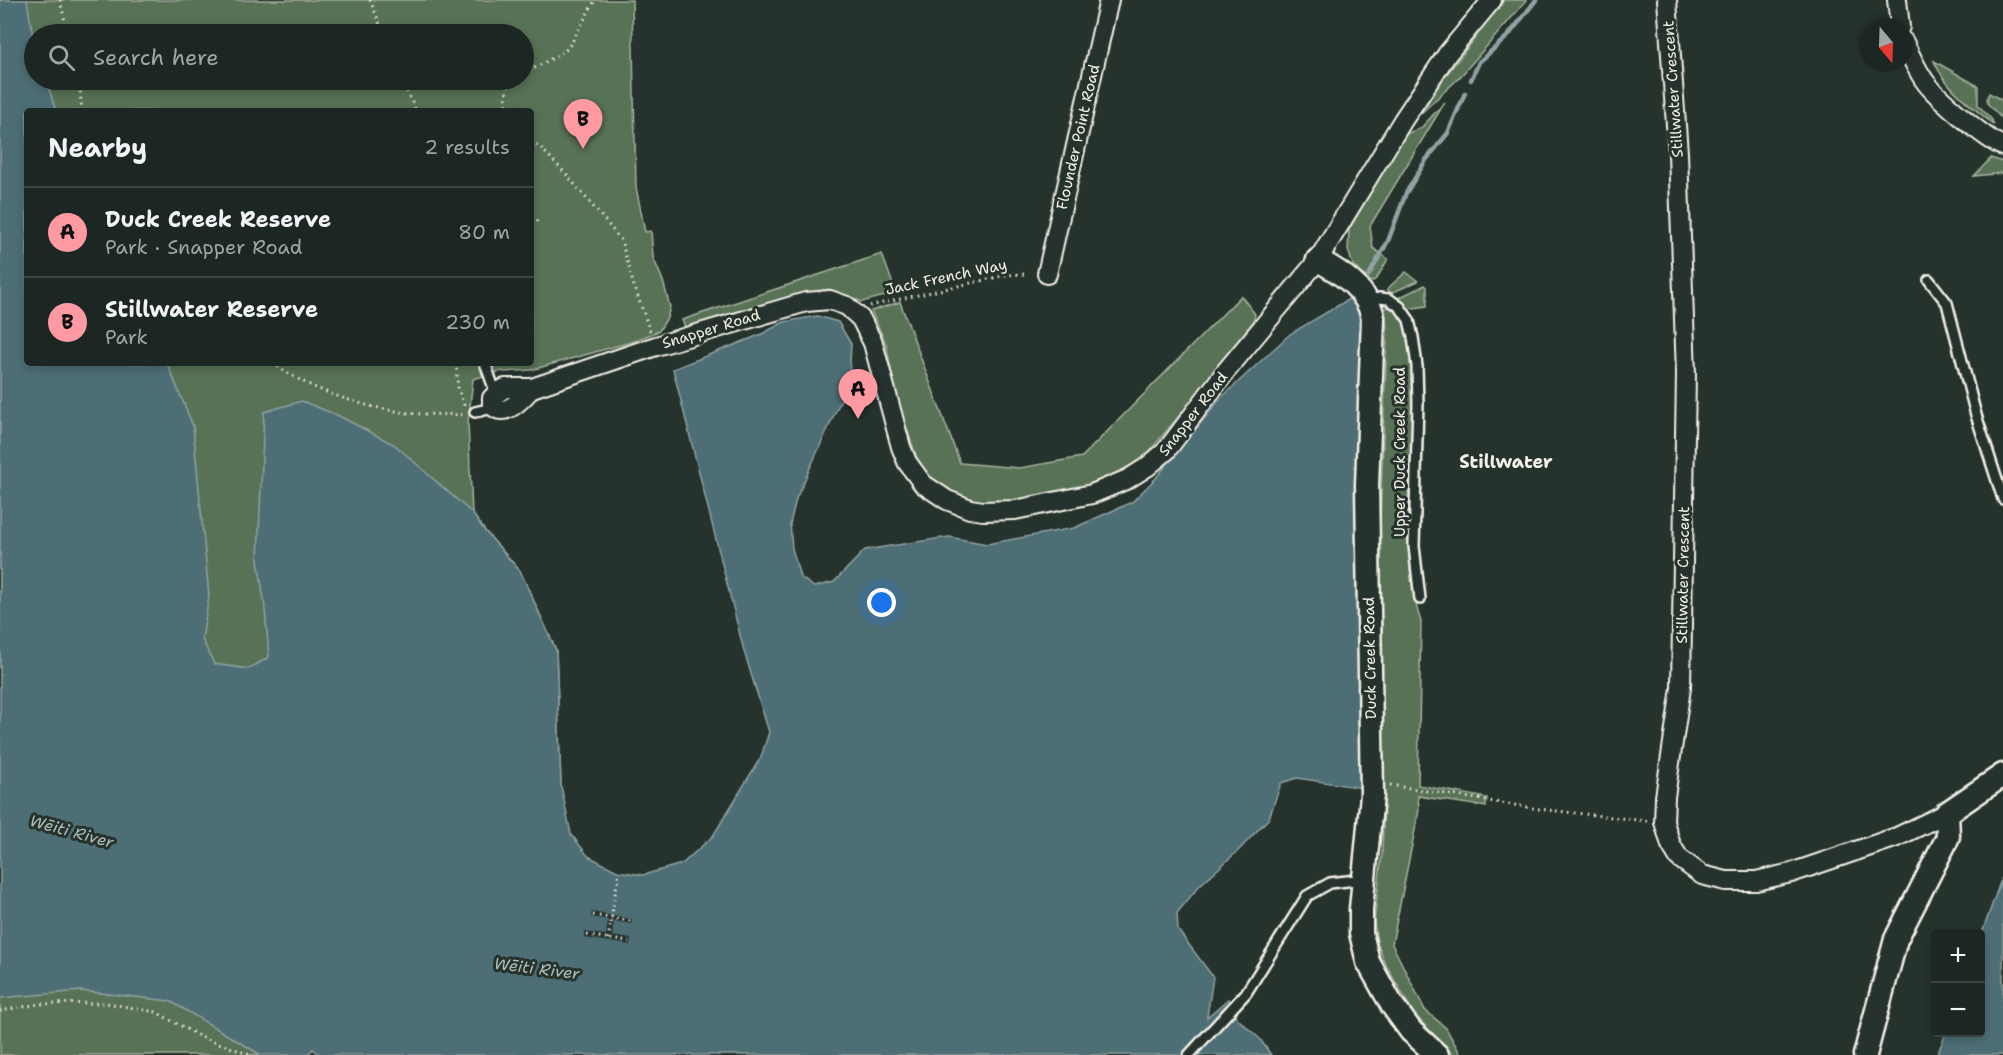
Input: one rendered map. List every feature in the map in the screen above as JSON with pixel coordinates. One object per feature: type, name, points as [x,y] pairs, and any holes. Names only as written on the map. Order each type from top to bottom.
[{"type":"street","name":"Flounder Point Road","points":[[1047,274],[1109,0]]},
{"type":"street","name":"Snapper Road","points":[[483,407],[504,410],[515,405],[532,388],[656,346],[795,304],[830,300],[847,306],[861,319],[873,343],[901,447],[914,474],[934,493],[959,506],[983,511],[1015,510],[1092,495],[1128,479],[1166,451],[1226,371],[1318,260],[1410,110],[1448,53],[1492,0]]},
{"type":"street","name":"Stillwater Crescent","points":[[1667,0],[1678,153],[1686,374],[1682,688],[1665,797],[1664,822],[1671,845],[1679,858],[1702,875],[1726,881],[1756,881],[1791,873],[1897,837],[1947,813]]},
{"type":"street","points":[[1897,0],[1899,18]]},
{"type":"street","points":[[1913,59],[1925,82],[1963,118],[1995,143],[2003,146]]},
{"type":"street","points":[[1318,260],[1342,275],[1368,301]]},
{"type":"street","name":"Duck Creek Road","points":[[1368,301],[1373,318],[1367,486],[1372,795],[1360,920],[1368,962],[1401,1017],[1437,1055]]},
{"type":"street","points":[[1865,1055],[1896,939],[1948,836],[1947,813],[2003,776]]},
{"type":"lane","points":[[1929,280],[1947,303],[1976,415],[2003,499]]},
{"type":"lane","name":"Upper Duck Creek Road","points":[[1368,301],[1379,297],[1389,299],[1400,307],[1409,320],[1413,337],[1418,404],[1414,546],[1420,599]]},
{"type":"lane","points":[[483,407],[484,366]]},
{"type":"lane","points":[[1188,1055],[1246,993],[1306,896],[1330,883],[1364,879]]},
{"type":"path","points":[[60,0],[66,24]]},
{"type":"path","points":[[370,0],[380,24]]},
{"type":"path","points":[[534,68],[566,51],[595,0]]},
{"type":"path","points":[[79,90],[82,108]]},
{"type":"path","points":[[407,90],[415,108]]},
{"type":"path","points":[[506,108],[507,90]]},
{"type":"path","points":[[534,144],[567,175],[621,240],[634,286],[656,346]]},
{"type":"path","points":[[534,222],[539,220]]},
{"type":"path","name":"Jack French Way","points":[[872,304],[1006,275],[1026,274]]},
{"type":"path","points":[[277,366],[323,390],[364,404],[409,413],[483,407]]},
{"type":"path","points":[[456,366],[458,388],[483,407]]},
{"type":"path","points":[[1381,784],[1539,809],[1664,822]]},
{"type":"path","points":[[608,939],[619,872]]},
{"type":"path","points":[[593,915],[630,921]]},
{"type":"path","points":[[609,918],[608,924],[611,924]]},
{"type":"path","points":[[586,935],[628,942]]},
{"type":"path","points":[[0,1011],[39,1004],[106,1003],[156,1012],[199,1036],[251,1055]]},
{"type":"green space","points":[[0,0],[632,0],[636,187],[645,232],[651,231],[653,257],[670,307],[667,318],[659,331],[631,342],[531,370],[502,371],[473,379],[468,423],[472,513],[520,571],[556,650],[561,786],[0,670]]},
{"type":"green space","points":[[1504,0],[1527,0],[1459,78],[1419,115],[1439,84]]},
{"type":"green space","points":[[1934,61],[1978,86],[1978,105],[1994,125],[1952,88]]},
{"type":"green space","points":[[1989,93],[2003,101],[2003,120],[1988,104]]},
{"type":"green space","points":[[1445,102],[1370,226],[1373,248],[1388,259],[1377,278],[1372,282],[1353,265],[1348,250],[1349,229],[1405,134],[1421,128]]},
{"type":"green space","points":[[1991,158],[2003,162],[2003,173],[1974,176]]},
{"type":"green space","points":[[882,254],[896,293],[862,302],[829,289],[788,297],[686,329],[682,320]]},
{"type":"green space","points":[[1406,272],[1418,281],[1391,293],[1387,289]]},
{"type":"green space","points":[[1425,285],[1427,287],[1427,306],[1407,309],[1398,298]]},
{"type":"green space","points":[[1241,296],[1255,314],[1252,329],[1143,459],[1097,484],[1023,504],[977,506],[940,486],[920,467],[897,400],[886,344],[871,311],[900,302],[960,463],[1020,468],[1082,457]]},
{"type":"green space","points":[[1385,308],[1397,310],[1405,318],[1413,379],[1408,540],[1414,595],[1421,622],[1418,785],[1487,798],[1486,807],[1418,796],[1419,810],[1392,944],[1425,1010],[1446,1028],[1461,1055],[1453,1055],[1414,1014],[1385,964],[1377,942],[1374,922],[1382,853],[1384,800],[1380,520],[1387,331]]},
{"type":"green space","points":[[0,937],[181,980],[261,1055],[0,1055]]},
{"type":"water","name":"Wēiti River","points":[[0,0],[27,0],[31,24],[24,24],[24,90],[49,90],[55,108],[24,108],[24,366],[168,366],[193,426],[209,596],[202,639],[214,664],[249,669],[269,657],[258,559],[264,412],[302,401],[339,416],[395,445],[472,513],[520,571],[556,650],[561,786],[571,834],[588,856],[617,871],[643,875],[682,864],[713,836],[761,757],[769,732],[744,651],[673,369],[762,334],[784,322],[817,316],[838,322],[851,344],[849,382],[796,499],[790,524],[792,548],[800,577],[814,587],[834,582],[865,550],[949,537],[987,544],[1074,528],[1132,502],[1156,478],[1221,398],[1290,334],[1349,299],[1365,319],[1363,788],[1297,778],[1281,783],[1269,818],[1239,850],[1200,885],[1177,913],[1178,930],[1213,977],[1207,1017],[1228,999],[1238,1019],[1260,1039],[1271,1055],[320,1055],[313,1049],[307,1055],[261,1055],[170,1001],[82,991],[0,998]]},
{"type":"water","points":[[2003,874],[2003,1055],[1937,1055],[1944,1037],[1985,1037],[1983,929]]},
{"type":"pier","points":[[592,912],[632,919],[631,924],[614,921],[612,936],[631,939],[630,945],[584,938],[585,932],[606,935],[608,920],[591,917]]},
{"type":"waterway","points":[[1471,80],[1479,62],[1508,36],[1536,0]]},
{"type":"waterway","points":[[1369,275],[1388,241],[1406,193],[1426,160],[1448,133],[1465,93]]},
{"type":"place","name":"Stillwater Reserve","points":[[583,149]]},
{"type":"place","name":"Duck Creek Reserve","points":[[858,419]]},
{"type":"district","name":"Stillwater","points":[[1506,462]]}]
